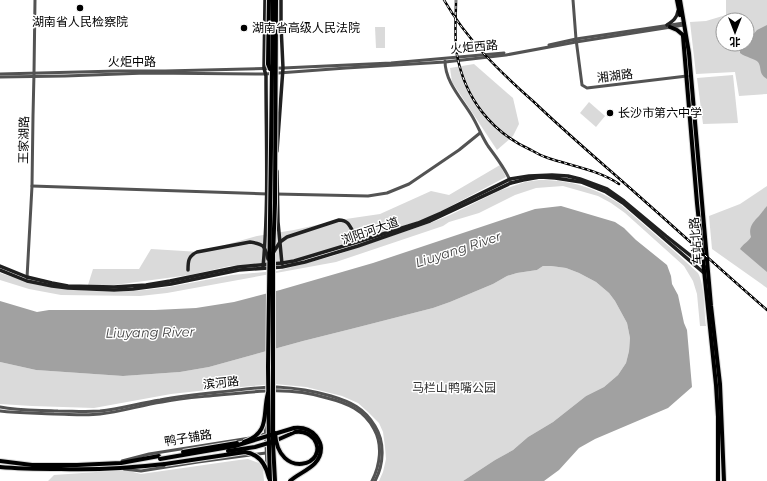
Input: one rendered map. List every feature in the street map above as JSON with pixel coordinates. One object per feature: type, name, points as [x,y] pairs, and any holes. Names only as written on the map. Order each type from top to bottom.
[{"type":"main road","points":[[263,267],[266,225],[264,68],[265,0]]},
{"type":"main road","points":[[269,0],[268,64],[273,73]]},
{"type":"main road","points":[[271,481],[273,444],[273,254],[275,203],[273,0]]},
{"type":"main road","points":[[271,481],[268,390],[269,260],[273,73],[278,60],[278,0]]},
{"type":"main road","points":[[278,0],[281,25],[283,70],[277,152],[278,222],[282,265]]},
{"type":"main road","name":"车站北路","points":[[677,0],[683,24],[697,203],[704,266],[709,279],[720,384],[724,481]]},
{"type":"main road","name":"车站北路","points":[[680,0],[689,61],[716,385],[718,417],[718,481]]},
{"type":"main road","points":[[679,10],[677,16],[668,26],[677,30],[683,35]]},
{"type":"main road","name":"浏阳河大道","points":[[0,270],[52,286],[114,290],[153,286],[240,270],[282,265],[357,244],[418,223],[510,181],[538,175],[580,179],[607,190],[624,201],[704,266]]},
{"type":"main road","name":"浏阳河大道","points":[[510,181],[540,177],[555,178],[581,182],[606,192],[623,203],[706,272]]},
{"type":"main road","points":[[273,254],[280,242],[287,237],[339,220],[344,220],[350,224],[357,244]]},
{"type":"main road","points":[[189,279],[189,259],[197,252],[250,242],[258,243],[265,248],[269,260]]},
{"type":"main road","name":"浏阳河大道","points":[[0,266],[27,279]]},
{"type":"main road","points":[[161,460],[238,443],[255,437],[263,425],[268,390]]},
{"type":"main road","points":[[161,460],[237,450],[271,443],[277,440],[290,434],[295,432],[304,432],[308,434],[315,442],[316,446],[316,454],[314,459],[306,466],[301,467],[287,463],[278,450],[277,447],[276,440],[273,396]]},
{"type":"main road","points":[[161,460],[235,446],[298,427],[307,429],[319,440],[320,455],[314,464],[290,481]]},
{"type":"main road","points":[[161,460],[239,452],[251,453],[256,455],[262,462],[271,481]]},
{"type":"main road","name":"鸭子铺路","points":[[0,467],[35,470],[116,466],[121,463],[161,460]]},
{"type":"main road","name":"鸭子铺路","points":[[0,461],[38,465],[116,466],[121,468],[141,467],[161,460]]},
{"type":"street","name":"王家湖路","points":[[27,279],[32,186],[35,0]]},
{"type":"street","name":"湘湖路","points":[[573,0],[576,40],[582,84],[586,88],[687,76]]},
{"type":"street","name":"火炬西路","points":[[34,74],[65,76],[146,73],[265,74],[283,70],[506,55],[576,40],[683,24]]},
{"type":"street","points":[[445,60],[445,67],[451,84],[472,116],[480,133],[510,181]]},
{"type":"street","name":"火炬中路","points":[[0,75],[264,68]]},
{"type":"street","name":"火炬西路","points":[[264,68],[283,70]]},
{"type":"street","points":[[32,186],[368,196],[387,193],[409,184],[459,150],[480,133]]},
{"type":"street","name":"滨河路","points":[[0,408],[19,410],[99,411],[181,396],[297,389],[324,394],[349,402],[361,409],[367,414],[378,430],[382,442],[382,460],[376,481]]},
{"type":"street","points":[[268,390],[265,434],[266,453],[271,481]]},
{"type":"street","points":[[268,390],[271,443],[271,481]]},
{"type":"street","name":"滨河路","points":[[0,411],[99,414],[179,399],[268,390],[295,391],[344,403],[361,413],[371,424],[378,438],[379,448],[378,465],[372,481]]},
{"type":"street","name":"鸭子铺路","points":[[116,466],[149,454],[204,446],[265,434]]},
{"type":"street","name":"鸭子铺路","points":[[116,466],[141,471],[266,453]]},
{"type":"green space","points":[[726,0],[767,0],[767,94],[739,96],[735,72],[696,74],[690,22],[706,21],[715,18],[715,52],[755,52],[755,12],[726,12]]},
{"type":"green space","points":[[375,27],[385,27],[385,48],[376,48]]},
{"type":"green space","points":[[474,64],[513,98],[519,124],[513,136],[497,150],[452,82],[450,68]]},
{"type":"green space","points":[[733,75],[738,123],[703,124],[697,78]]},
{"type":"green space","points":[[589,102],[605,116],[596,127],[580,113]]},
{"type":"green space","points":[[500,165],[506,177],[428,218],[294,261],[230,266],[190,275],[114,285],[88,285],[93,269],[139,269],[151,249],[200,252],[257,236],[339,220],[380,214],[431,191],[449,195]]},
{"type":"green space","points":[[539,180],[571,183],[601,193],[620,204],[673,250],[698,273],[702,285],[706,326],[700,326],[697,294],[693,281],[684,266],[625,213],[611,203],[598,196],[563,186],[536,188],[515,195],[479,213],[449,222],[443,226],[336,262],[167,293],[140,296],[61,295],[29,289],[0,280],[0,273],[34,284],[57,288],[113,292],[169,287],[232,275],[277,271],[333,256],[430,223],[501,190],[525,182]]},
{"type":"green space","points":[[767,186],[767,288],[712,249],[709,216],[740,204]]},
{"type":"green space","name":"马栏山鸭嘴公园","points":[[543,266],[566,268],[579,273],[596,282],[609,293],[627,323],[630,338],[626,363],[618,375],[604,387],[586,396],[553,422],[528,437],[513,450],[463,481],[379,481],[386,459],[383,432],[379,423],[358,403],[342,396],[306,387],[275,384],[217,389],[171,394],[94,408],[0,404],[0,362],[36,370],[123,376],[180,372],[209,367],[303,341],[433,308],[493,284],[507,276],[537,270]]},
{"type":"green space","points":[[248,459],[259,463],[263,468],[264,481],[48,481],[54,475],[125,470],[141,474]]},
{"type":"water","points":[[767,25],[767,79],[762,75],[758,62],[740,53],[755,52],[755,32]]},
{"type":"water","name":"Liuyang River","points":[[561,206],[615,222],[667,265],[672,284],[678,295],[687,330],[692,387],[668,408],[595,439],[579,448],[559,470],[544,481],[463,481],[513,450],[528,437],[553,422],[586,396],[604,387],[618,375],[626,363],[630,338],[627,323],[615,301],[609,293],[596,282],[566,268],[543,266],[537,270],[517,273],[433,308],[303,341],[209,367],[180,372],[123,376],[36,370],[0,362],[0,301],[37,312],[49,310],[155,310],[196,308],[234,302],[373,263],[535,209]]},
{"type":"water","points":[[767,206],[767,272],[740,249],[751,237],[750,231],[752,225]]},
{"type":"railway","points":[[444,0],[463,29],[485,55],[509,79],[767,310]]},
{"type":"railway","points":[[456,0],[455,28],[457,55],[466,85],[482,112],[504,134],[517,143],[548,158],[594,172],[619,184]]},
{"type":"place","name":"湖南省人民检察院","points":[[80,8]]},
{"type":"place","name":"湖南省高级人民法院","points":[[244,28]]},
{"type":"place","name":"长沙市第六中学","points":[[610,113]]}]
